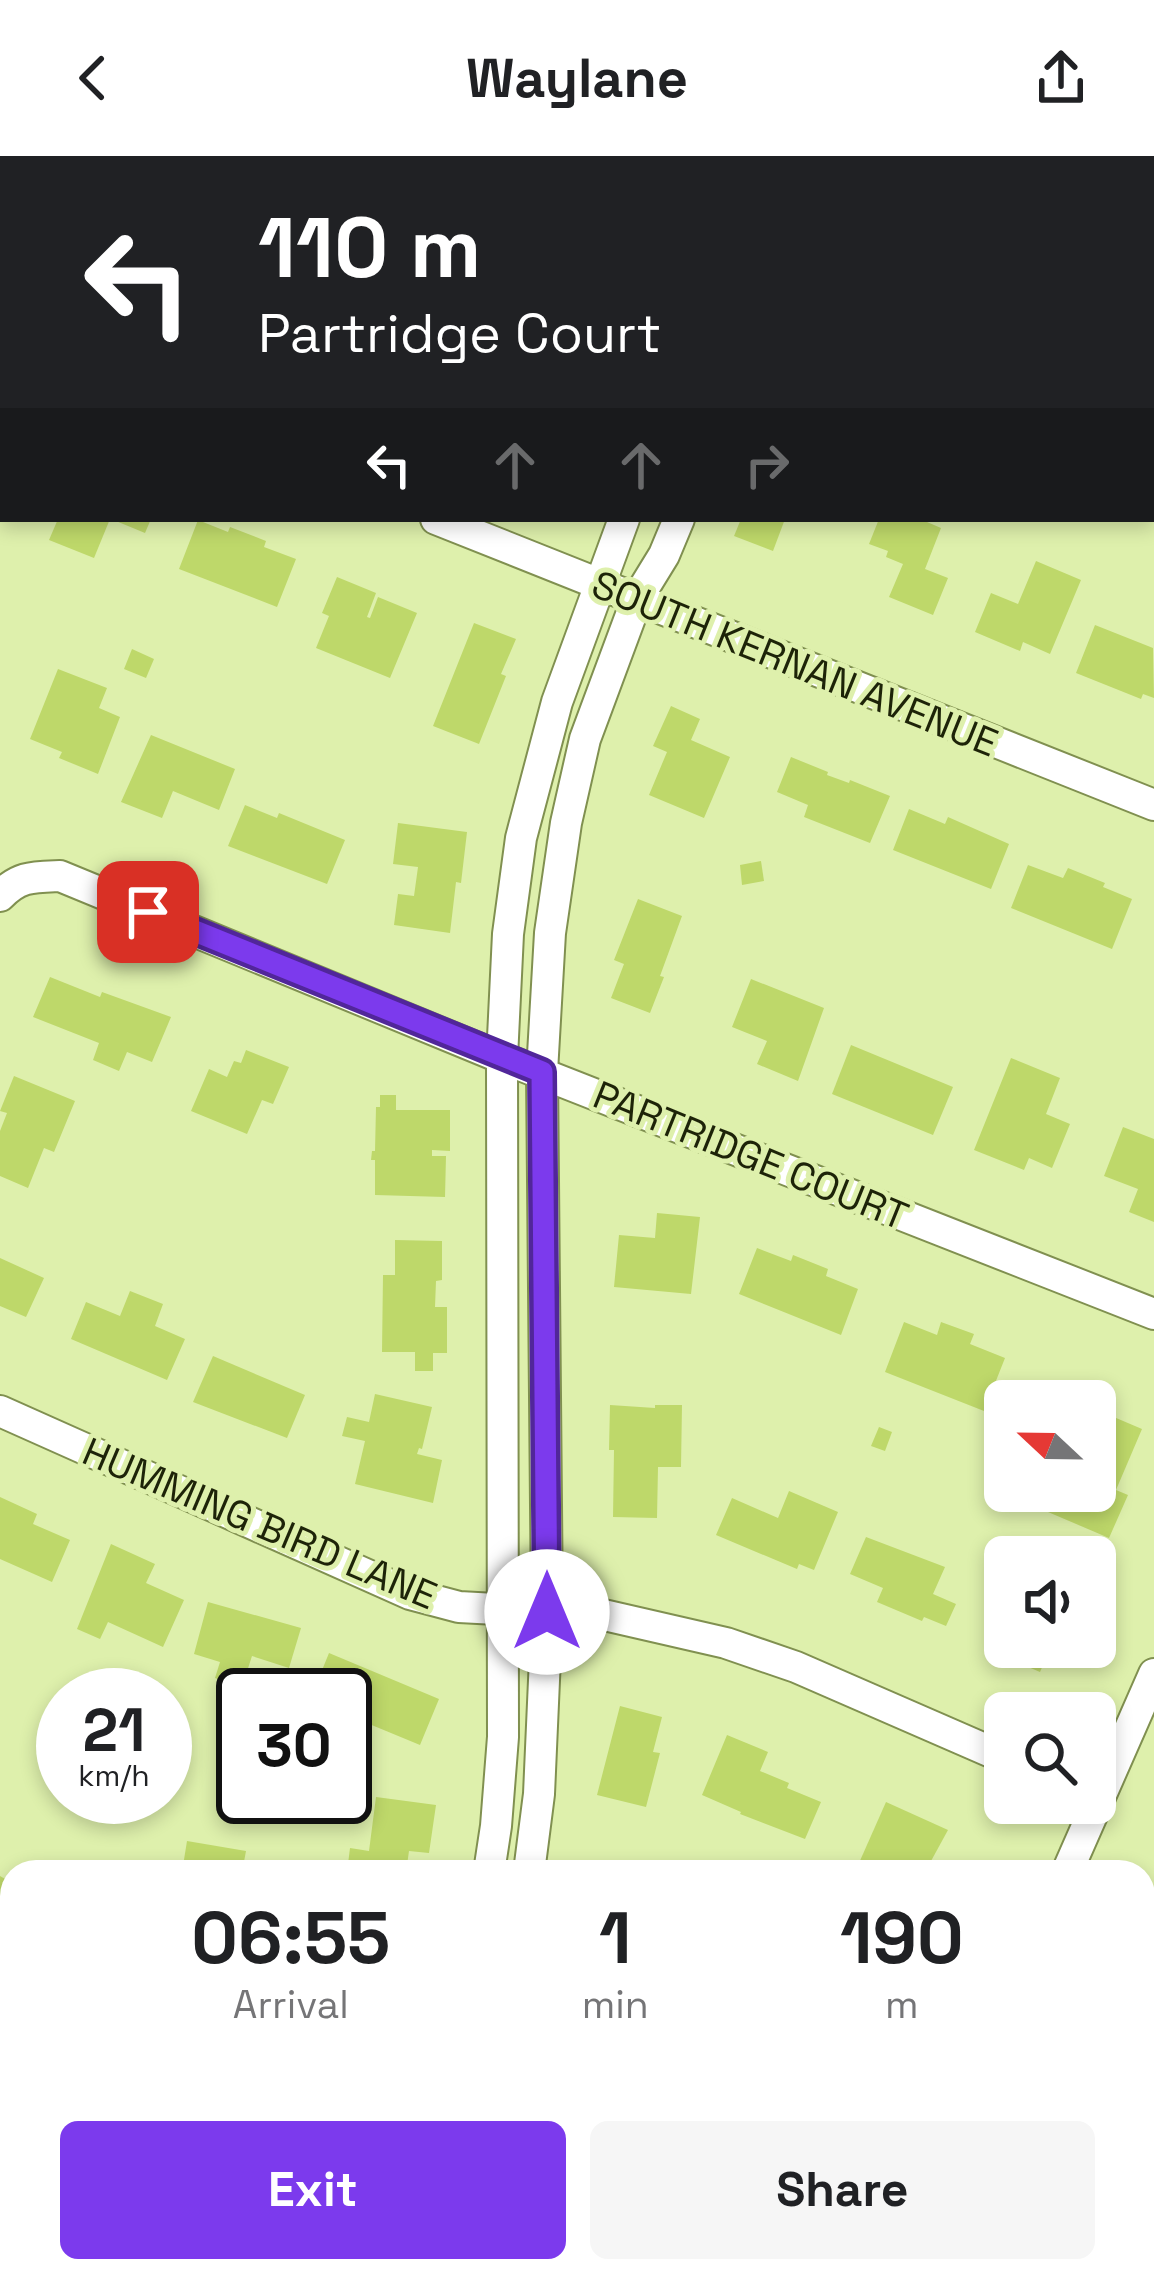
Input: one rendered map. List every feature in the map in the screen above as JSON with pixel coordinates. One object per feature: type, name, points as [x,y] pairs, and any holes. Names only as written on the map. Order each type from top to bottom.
[{"type":"street","name":"SOUTH KERNAN AVENUE","points":[[443,522],[1154,805]]},
{"type":"street","points":[[491,1860],[503,1737],[502,1058],[508,934],[520,838],[557,702],[623,522]]},
{"type":"street","points":[[530,1860],[542,1752],[547,1612],[542,1072],[550,934],[566,824],[585,739],[637,599],[678,522]]},
{"type":"street","name":"PARTRIDGE COURT","points":[[6,889],[33,877],[60,876],[502,1058],[1154,1314]]},
{"type":"street","name":"HUMMING BIRD LANE","points":[[0,1411],[410,1594],[459,1606],[604,1615],[726,1643],[796,1667],[984,1749]]},
{"type":"street","points":[[1116,1755],[1154,1674]]},
{"type":"street","points":[[1071,1860],[1085,1824]]},
{"type":"building","points":[[57,522],[109,522],[94,558],[49,540]]},
{"type":"building","points":[[118,522],[150,522],[145,533]]},
{"type":"building","points":[[197,522],[228,532],[230,527],[296,559],[277,607],[179,569]]},
{"type":"building","points":[[740,522],[784,522],[773,551],[734,536]]},
{"type":"building","points":[[878,522],[927,522],[941,528],[925,569],[948,578],[933,615],[889,597],[903,564],[869,544]]},
{"type":"building","points":[[1036,561],[1081,580],[1050,654],[1023,642],[1020,651],[975,632],[991,593],[1018,604]]},
{"type":"building","points":[[337,577],[376,593],[367,617],[378,597],[417,613],[390,678],[316,648],[329,616],[322,613]]},
{"type":"building","points":[[474,623],[516,639],[479,744],[433,726]]},
{"type":"building","points":[[1095,625],[1153,648],[1154,698],[1143,694],[1141,699],[1076,673]]},
{"type":"building","points":[[132,649],[154,659],[146,678],[124,669]]},
{"type":"building","points":[[58,669],[107,688],[99,708],[120,717],[98,774],[59,758],[62,752],[30,739]]},
{"type":"building","points":[[671,706],[700,719],[691,740],[730,757],[704,818],[649,795],[667,752],[653,746]]},
{"type":"building","points":[[151,735],[235,769],[219,810],[173,791],[162,818],[121,802]]},
{"type":"building","points":[[791,757],[890,796],[870,843],[804,817],[808,805],[777,792]]},
{"type":"building","points":[[245,805],[277,818],[279,813],[345,840],[327,884],[228,846]]},
{"type":"building","points":[[909,809],[945,824],[948,817],[1009,844],[991,889],[893,850]]},
{"type":"building","points":[[398,823],[467,832],[450,933],[394,925],[398,894],[414,896],[418,867],[393,864]]},
{"type":"building","points":[[761,861],[764,881],[742,885],[740,865]]},
{"type":"building","points":[[1028,865],[1063,878],[1068,868],[1132,899],[1112,949],[1011,908]]},
{"type":"building","points":[[638,899],[682,916],[650,1013],[611,998],[624,964],[614,960]]},
{"type":"building","points":[[50,977],[171,1017],[152,1062],[127,1052],[119,1071],[93,1060],[99,1043],[33,1017]]},
{"type":"building","points":[[751,979],[824,1008],[798,1081],[757,1064],[767,1041],[732,1027]]},
{"type":"building","points":[[851,1045],[953,1087],[933,1135],[832,1094]]},
{"type":"building","points":[[246,1050],[289,1067],[273,1104],[262,1100],[247,1134],[191,1111],[209,1069],[227,1077]]},
{"type":"building","points":[[1011,1058],[1060,1078],[1046,1114],[1070,1124],[1052,1168],[1029,1158],[1024,1170],[974,1150]]},
{"type":"building","points":[[14,1076],[75,1101],[54,1152],[44,1148],[28,1188],[0,1176],[0,1131],[7,1113],[0,1111]]},
{"type":"building","points":[[380,1095],[396,1095],[396,1110],[450,1110],[450,1151],[432,1150],[432,1156],[446,1156],[445,1197],[375,1195],[375,1160],[371,1160]]},
{"type":"building","points":[[1123,1127],[1154,1139],[1154,1222],[1129,1212],[1138,1189],[1104,1176]]},
{"type":"building","points":[[657,1213],[700,1217],[691,1294],[614,1287],[619,1235],[655,1238]]},
{"type":"building","points":[[395,1240],[442,1241],[442,1280],[436,1281],[435,1307],[447,1307],[447,1353],[433,1353],[433,1371],[415,1371],[415,1352],[382,1352],[383,1275],[395,1275]]},
{"type":"building","points":[[757,1248],[828,1269],[826,1276],[858,1289],[841,1335],[739,1294]]},
{"type":"building","points":[[0,1258],[44,1278],[26,1317],[0,1306]]},
{"type":"building","points":[[130,1291],[163,1304],[155,1326],[185,1339],[167,1380],[71,1339],[86,1302],[120,1316]]},
{"type":"building","points":[[904,1322],[937,1335],[941,1322],[974,1334],[970,1344],[1005,1358],[996,1380],[984,1380],[984,1411],[885,1372]]},
{"type":"building","points":[[213,1356],[305,1395],[287,1438],[193,1402]]},
{"type":"building","points":[[375,1394],[432,1407],[417,1454],[442,1460],[433,1503],[355,1484],[365,1441],[342,1436],[347,1417],[369,1422]]},
{"type":"building","points":[[610,1405],[682,1405],[681,1467],[658,1467],[657,1518],[613,1517]]},
{"type":"building","points":[[1116,1418],[1142,1429],[1116,1490]]},
{"type":"building","points":[[879,1427],[892,1432],[885,1451],[871,1446]]},
{"type":"building","points":[[1116,1490],[1128,1495],[1110,1536],[1048,1512],[1116,1512]]},
{"type":"building","points":[[789,1491],[838,1512],[814,1570],[799,1564],[797,1569],[716,1535],[732,1498],[778,1518]]},
{"type":"building","points":[[0,1497],[37,1514],[33,1524],[70,1540],[52,1582],[0,1559]]},
{"type":"building","points":[[866,1537],[945,1567],[933,1594],[956,1604],[946,1626],[877,1602],[883,1588],[850,1574]]},
{"type":"building","points":[[111,1544],[155,1564],[146,1583],[184,1600],[163,1647],[108,1622],[100,1639],[77,1629]]},
{"type":"building","points":[[208,1602],[301,1628],[289,1668],[252,1656],[248,1668],[218,1668],[220,1662],[194,1654]]},
{"type":"building","points":[[329,1653],[365,1668],[323,1668]]},
{"type":"building","points":[[372,1671],[439,1699],[420,1745],[372,1725]]},
{"type":"building","points":[[620,1706],[662,1717],[653,1752],[660,1753],[646,1807],[597,1795]]},
{"type":"building","points":[[727,1735],[768,1752],[760,1771],[821,1802],[805,1839],[702,1795]]},
{"type":"building","points":[[376,1797],[436,1805],[429,1853],[409,1851],[408,1860],[348,1860],[350,1848],[369,1851]]},
{"type":"building","points":[[886,1802],[948,1830],[932,1860],[860,1860]]},
{"type":"building","points":[[187,1841],[246,1851],[244,1860],[184,1860]]},
{"type":"route","points":[[148,912],[542,1072],[547,1612]]}]
